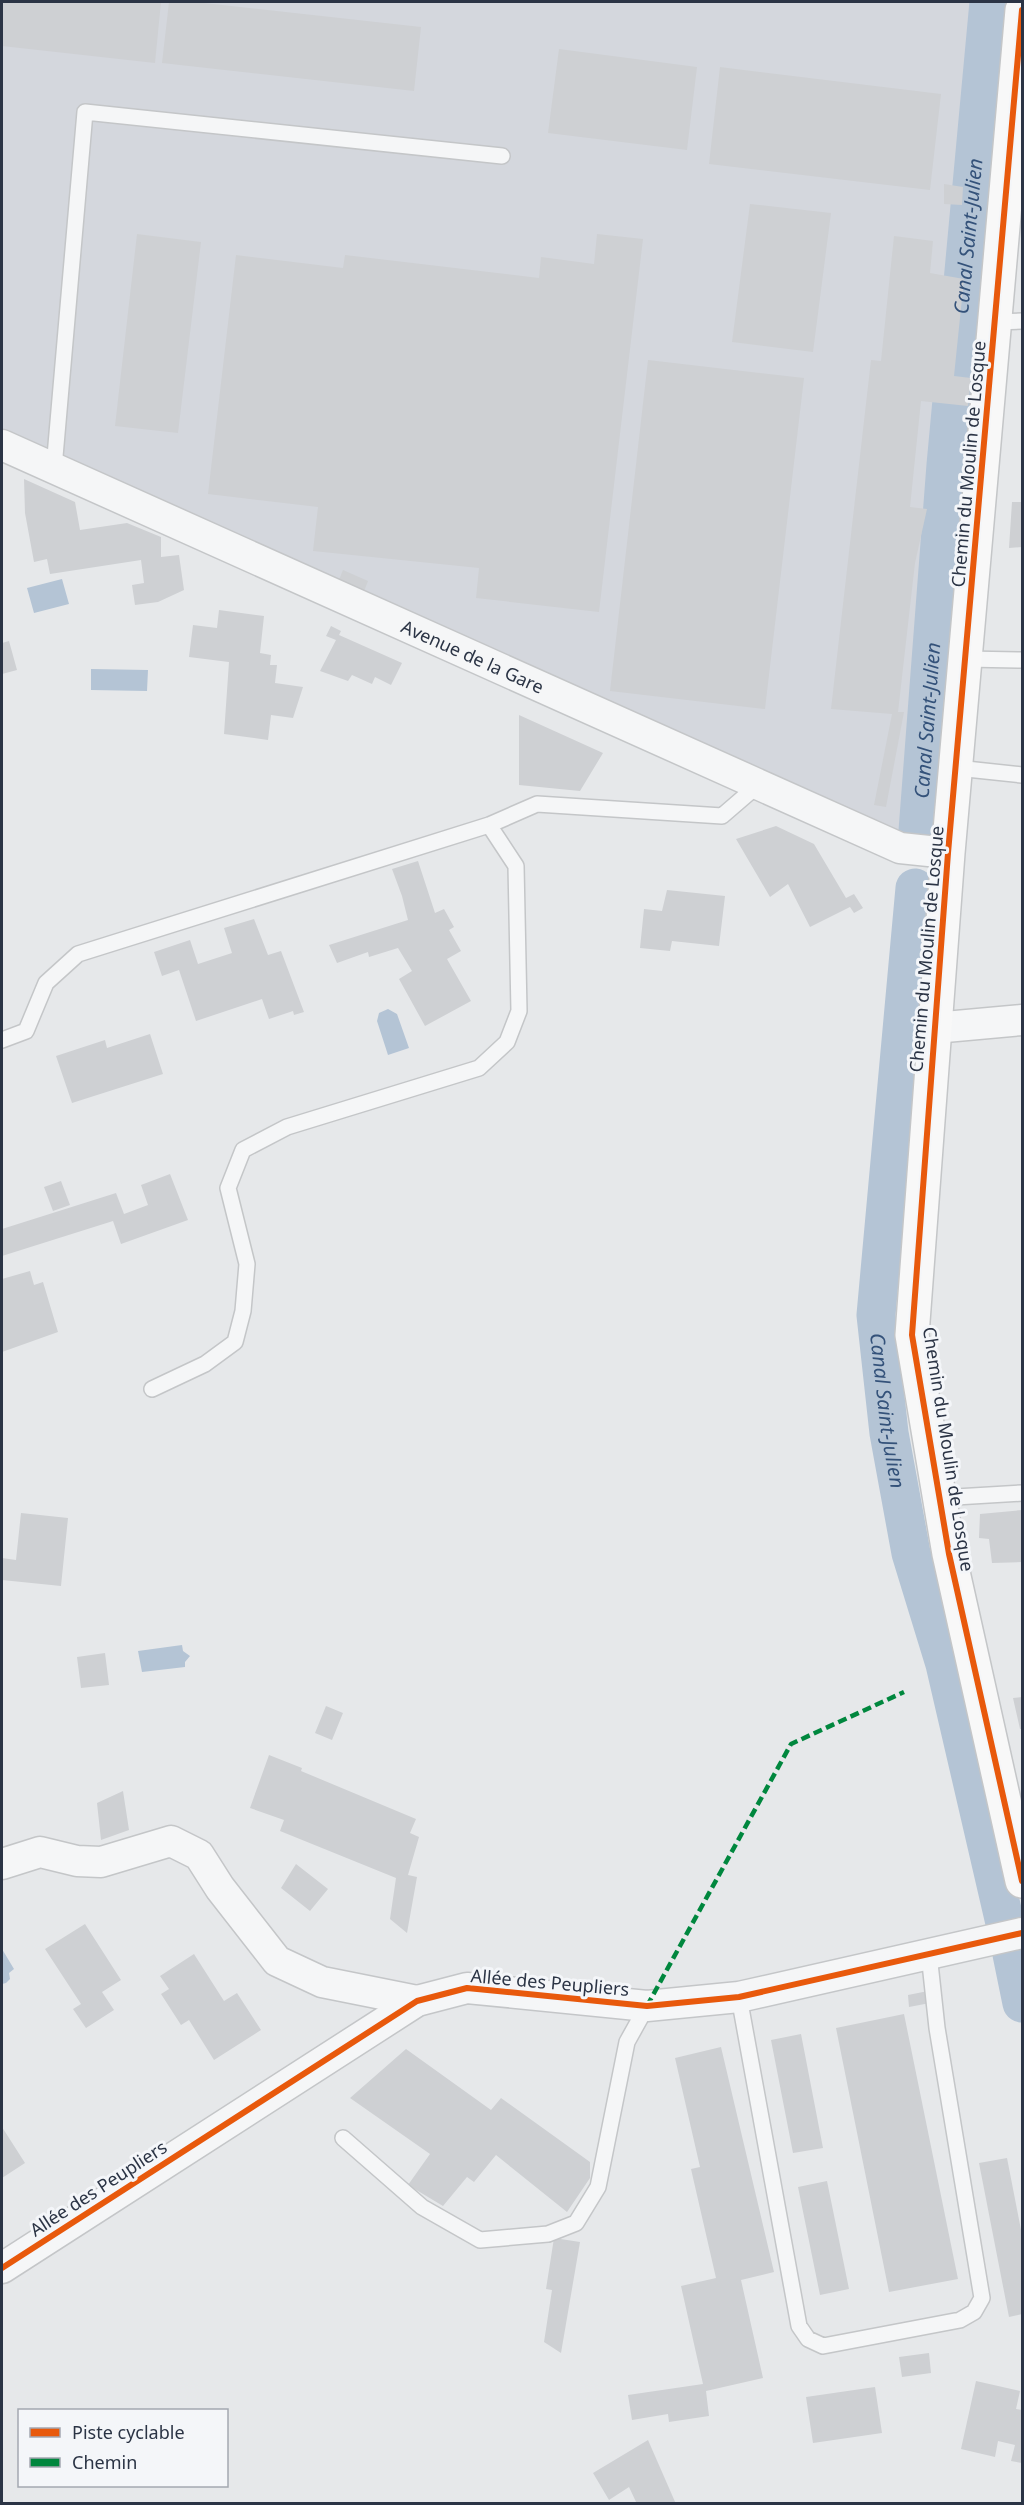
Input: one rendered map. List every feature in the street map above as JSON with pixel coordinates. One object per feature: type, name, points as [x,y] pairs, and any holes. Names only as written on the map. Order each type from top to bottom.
[{"type":"street","name":"Chemin du Moulin de Losque","points":[[1023,10],[1009,322],[966,659],[934,1028],[912,1335],[948,1554],[1023,1881]]},
{"type":"street","name":"Avenue de la Gare","points":[[2,445],[900,848],[948,854]]},
{"type":"street","points":[[934,1028],[1023,1020]]},
{"type":"street","name":"Allée des Peupliers","points":[[2,1864],[40,1852],[77,1861],[101,1862],[171,1841],[199,1855],[220,1888],[277,1960],[322,1982],[417,2001]]},
{"type":"street","name":"Allée des Peupliers","points":[[2,2268],[417,2001],[467,1988],[647,2006],[739,1997],[1022,1933]]},
{"type":"lane","points":[[54,468],[85,112],[502,156]]},
{"type":"lane","points":[[966,659],[1023,660]]},
{"type":"lane","points":[[957,768],[1023,775]]},
{"type":"lane","points":[[2,1040],[26,1031],[46,983],[78,954],[489,825],[537,804],[722,816],[758,785]]},
{"type":"lane","points":[[152,1389],[205,1364],[235,1342],[243,1311],[247,1264],[228,1188],[243,1150],[287,1127],[479,1068],[507,1042],[519,1011],[516,866],[489,825]]},
{"type":"lane","points":[[939,1498],[1023,1493]]},
{"type":"lane","points":[[739,1997],[799,2326],[808,2339],[823,2346],[960,2320],[974,2312],[982,2298],[937,2028],[929,1954]]},
{"type":"lane","points":[[344,2138],[422,2207],[480,2240],[548,2234],[576,2223],[598,2187],[627,2042],[647,2006]]},
{"type":"shaded area","points":[[2,2],[975,2],[903,832],[584,692],[2,429]]},
{"type":"water","points":[[62,579],[69,604],[34,613],[27,588]]},
{"type":"water","points":[[91,669],[148,670],[147,691],[91,690]]},
{"type":"water","points":[[388,1009],[397,1014],[409,1048],[388,1055],[377,1021],[379,1013]]},
{"type":"water","points":[[182,1645],[183,1651],[190,1656],[185,1662],[185,1667],[142,1672],[138,1651]]},
{"type":"water","points":[[2,1949],[14,1969],[9,1973],[10,1979],[2,1984]]},
{"type":"building","points":[[2,2],[161,2],[155,63],[2,46]]},
{"type":"building","points":[[169,2],[195,2],[421,27],[414,91],[162,63]]},
{"type":"building","points":[[559,49],[697,67],[687,150],[548,133]]},
{"type":"building","points":[[720,67],[941,94],[930,190],[709,164]]},
{"type":"building","points":[[944,184],[963,187],[962,205],[944,204]]},
{"type":"building","points":[[750,204],[831,213],[813,352],[732,342]]},
{"type":"building","points":[[137,234],[201,242],[178,433],[115,426]]},
{"type":"building","points":[[597,234],[643,239],[599,612],[476,598],[479,568],[313,551],[318,507],[208,494],[236,255],[343,268],[345,255],[539,278],[541,257],[594,264]]},
{"type":"building","points":[[894,236],[933,241],[930,273],[964,279],[954,376],[971,378],[968,406],[921,401],[910,507],[927,509],[915,563],[898,712],[904,712],[886,807],[874,805],[892,714],[831,709],[871,360],[881,361]]},
{"type":"building","points":[[648,360],[804,378],[765,709],[610,691]]},
{"type":"building","points":[[24,479],[75,502],[80,530],[127,523],[161,537],[161,557],[179,555],[184,590],[158,602],[135,605],[132,585],[144,583],[141,560],[50,574],[47,559],[34,562],[25,513]]},
{"type":"building","points":[[1012,502],[1022,502],[1022,547],[1009,548]]},
{"type":"building","points":[[343,570],[368,581],[364,591],[339,580]]},
{"type":"building","points":[[219,610],[264,616],[260,653],[271,655],[270,665],[277,665],[275,683],[303,687],[293,718],[271,715],[268,740],[224,734],[229,662],[189,657],[193,625],[217,628]]},
{"type":"building","points":[[331,626],[341,631],[339,635],[402,663],[391,685],[375,677],[372,684],[352,675],[348,681],[320,671],[336,640],[326,636]]},
{"type":"building","points":[[9,641],[17,670],[2,674],[2,643]]},
{"type":"building","points":[[519,715],[603,753],[580,791],[519,785]]},
{"type":"building","points":[[776,826],[814,844],[846,898],[854,894],[863,908],[854,913],[850,907],[810,927],[788,884],[770,897],[736,839]]},
{"type":"building","points":[[418,861],[435,913],[444,909],[454,927],[449,930],[461,951],[447,959],[471,1001],[425,1026],[399,979],[412,971],[398,948],[369,957],[368,952],[337,963],[329,945],[408,920],[392,869]]},
{"type":"building","points":[[667,890],[725,896],[719,946],[672,941],[670,951],[640,948],[644,909],[662,911]]},
{"type":"building","points":[[254,919],[268,955],[281,951],[304,1012],[294,1015],[293,1011],[269,1019],[262,999],[196,1021],[179,970],[162,976],[154,952],[190,940],[198,964],[232,953],[224,928]]},
{"type":"building","points":[[150,1034],[163,1074],[72,1103],[56,1056],[105,1040],[107,1048]]},
{"type":"building","points":[[170,1174],[188,1220],[121,1244],[113,1221],[2,1256],[2,1229],[116,1193],[124,1214],[148,1205],[141,1185]]},
{"type":"building","points":[[61,1181],[70,1205],[53,1211],[44,1187]]},
{"type":"building","points":[[30,1271],[34,1285],[43,1282],[58,1332],[2,1352],[2,1279]]},
{"type":"building","points":[[1022,1510],[1022,1562],[992,1563],[989,1539],[979,1538],[980,1514]]},
{"type":"building","points":[[21,1513],[68,1518],[61,1586],[2,1580],[2,1558],[16,1560]]},
{"type":"building","points":[[105,1653],[109,1685],[81,1688],[77,1657]]},
{"type":"building","points":[[1022,1697],[1022,1729],[1020,1729],[1013,1698]]},
{"type":"building","points":[[326,1706],[343,1713],[332,1740],[315,1733]]},
{"type":"building","points":[[269,1755],[302,1768],[301,1771],[416,1819],[410,1833],[419,1837],[408,1875],[417,1877],[407,1933],[390,1919],[396,1878],[280,1831],[284,1820],[250,1808]]},
{"type":"building","points":[[123,1791],[129,1830],[101,1840],[97,1803]]},
{"type":"building","points":[[296,1864],[328,1889],[310,1911],[281,1888]]},
{"type":"building","points":[[85,1924],[121,1980],[102,1992],[114,2010],[86,2028],[73,2009],[81,2004],[45,1949]]},
{"type":"building","points":[[194,1954],[224,2001],[237,1993],[261,2030],[214,2060],[189,2020],[181,2025],[161,1994],[169,1989],[160,1976]]},
{"type":"building","points":[[928,1991],[930,2003],[909,2007],[908,1995]]},
{"type":"building","points":[[904,2014],[958,2279],[889,2292],[836,2028]]},
{"type":"building","points":[[801,2034],[823,2148],[793,2153],[771,2040]]},
{"type":"building","points":[[721,2047],[774,2272],[741,2280],[763,2378],[706,2391],[709,2416],[669,2422],[668,2414],[632,2420],[628,2395],[703,2384],[681,2286],[716,2278],[691,2169],[700,2167],[675,2058]]},
{"type":"building","points":[[406,2049],[491,2110],[501,2098],[590,2162],[590,2178],[567,2212],[496,2155],[474,2182],[467,2177],[443,2206],[408,2185],[430,2154],[350,2098]]},
{"type":"building","points":[[2,2127],[25,2163],[2,2178]]},
{"type":"building","points":[[1007,2158],[1022,2235],[1022,2314],[1009,2317],[979,2163]]},
{"type":"building","points":[[827,2181],[849,2289],[820,2295],[798,2187]]},
{"type":"building","points":[[554,2238],[580,2242],[561,2353],[544,2342],[552,2290],[546,2289]]},
{"type":"building","points":[[929,2353],[931,2373],[902,2377],[899,2357]]},
{"type":"building","points":[[976,2381],[1020,2391],[1016,2409],[1022,2410],[1022,2463],[1011,2461],[1015,2445],[998,2441],[995,2457],[961,2449]]},
{"type":"building","points":[[875,2387],[882,2433],[813,2443],[806,2397]]},
{"type":"building","points":[[648,2440],[676,2504],[637,2504],[629,2487],[609,2500],[593,2473]]},
{"type":"waterway","name":"Canal Saint-Julien","points":[[918,831],[946,465],[989,2]]},
{"type":"waterway","name":"Canal Saint-Julien","points":[[915,888],[876,1315],[889,1433],[911,1553],[945,1664],[1005,1923]]},
{"type":"waterway","name":"Canal Saint-Julien","points":[[1012,1954],[1022,2003]]},
{"type":"marked path","points":[[647,2006],[791,1744],[904,1692]]},
{"type":"cycle path","points":[[1022,10],[948,853],[912,1335],[949,1554],[1022,1881]]},
{"type":"cycle path","points":[[2,2268],[417,2001],[467,1988],[647,2006],[739,1997],[1022,1933]]}]
